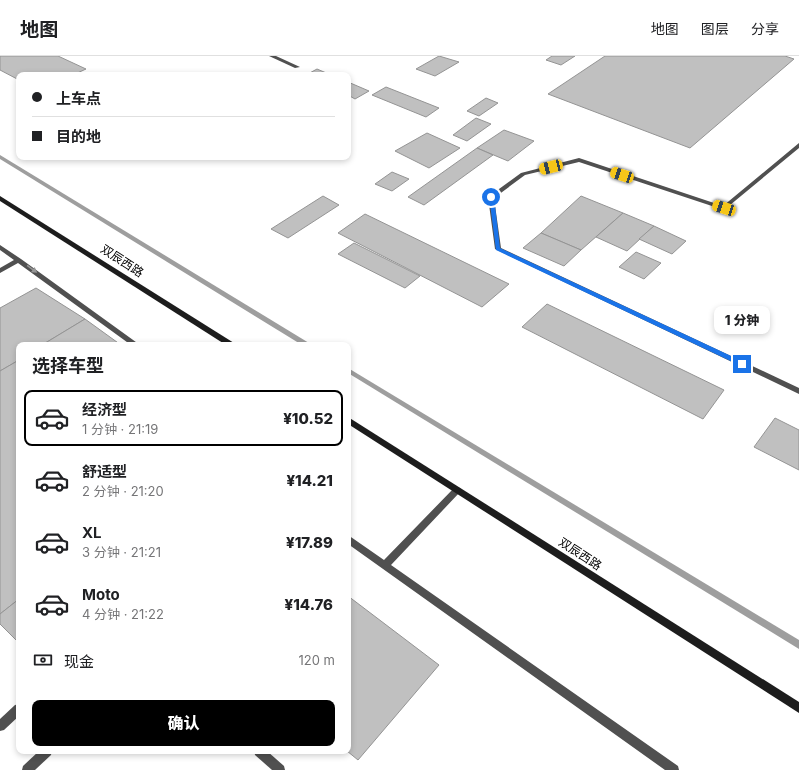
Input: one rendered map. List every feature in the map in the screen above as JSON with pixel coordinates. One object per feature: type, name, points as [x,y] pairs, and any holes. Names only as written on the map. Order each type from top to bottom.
[{"type":"main road","name":"双辰西路","points":[[0,198],[225,342]]},
{"type":"main road","name":"双辰西路","points":[[351,422],[799,708]]},
{"type":"street","points":[[272,56],[297,67]]},
{"type":"street","points":[[799,145],[724,208],[579,160],[523,174],[491,197],[498,249],[799,391]]},
{"type":"street","points":[[0,247],[132,342]]},
{"type":"street","points":[[0,271],[19,260]]},
{"type":"street","points":[[385,565],[457,490]]},
{"type":"street","points":[[351,542],[674,770]]},
{"type":"street","points":[[0,726],[16,712]]},
{"type":"street","points":[[27,770],[45,754]]},
{"type":"street","points":[[262,754],[280,770]]},
{"type":"building","points":[[0,56],[58,56],[86,69],[80,72],[16,72],[16,78],[0,70]]},
{"type":"building","points":[[439,56],[459,62],[435,76],[416,69]]},
{"type":"building","points":[[552,56],[575,56],[561,65],[546,60]]},
{"type":"building","points":[[605,56],[785,56],[794,59],[690,148],[548,94]]},
{"type":"building","points":[[317,69],[324,72],[312,72]]},
{"type":"building","points":[[351,83],[369,91],[355,99],[351,97]]},
{"type":"building","points":[[386,87],[439,108],[426,117],[372,95]]},
{"type":"building","points":[[486,98],[498,103],[479,116],[467,111]]},
{"type":"building","points":[[476,118],[491,124],[467,141],[453,135]]},
{"type":"building","points":[[504,130],[534,141],[508,161],[477,148]]},
{"type":"building","points":[[427,133],[460,148],[429,168],[395,151]]},
{"type":"building","points":[[477,148],[493,155],[424,205],[408,197]]},
{"type":"building","points":[[392,172],[409,179],[392,191],[375,184]]},
{"type":"building","points":[[323,196],[339,205],[288,238],[271,229]]},
{"type":"building","points":[[581,196],[623,213],[581,250],[541,233]]},
{"type":"building","points":[[623,213],[654,226],[627,251],[596,237]]},
{"type":"building","points":[[365,214],[509,284],[482,307],[338,233]]},
{"type":"building","points":[[654,226],[686,241],[672,254],[639,239]]},
{"type":"building","points":[[541,233],[581,250],[564,266],[523,248]]},
{"type":"building","points":[[354,243],[420,276],[405,288],[338,254]]},
{"type":"building","points":[[636,252],[661,263],[644,279],[619,267]]},
{"type":"building","points":[[36,288],[85,319],[47,342],[16,342],[16,362],[0,371],[0,308]]},
{"type":"building","points":[[547,304],[724,390],[703,419],[522,327]]},
{"type":"building","points":[[85,319],[117,342],[47,342]]},
{"type":"building","points":[[16,362],[16,601],[0,614],[0,371]]},
{"type":"building","points":[[775,418],[799,430],[799,470],[754,447]]},
{"type":"building","points":[[351,598],[439,665],[358,760],[351,754]]},
{"type":"building","points":[[16,601],[16,640],[0,624],[0,614]]},
{"type":"waterway","points":[[0,157],[302,342]]},
{"type":"waterway","points":[[351,372],[799,645]]},
{"type":"route","points":[[491,197],[498,249],[742,364]]}]
